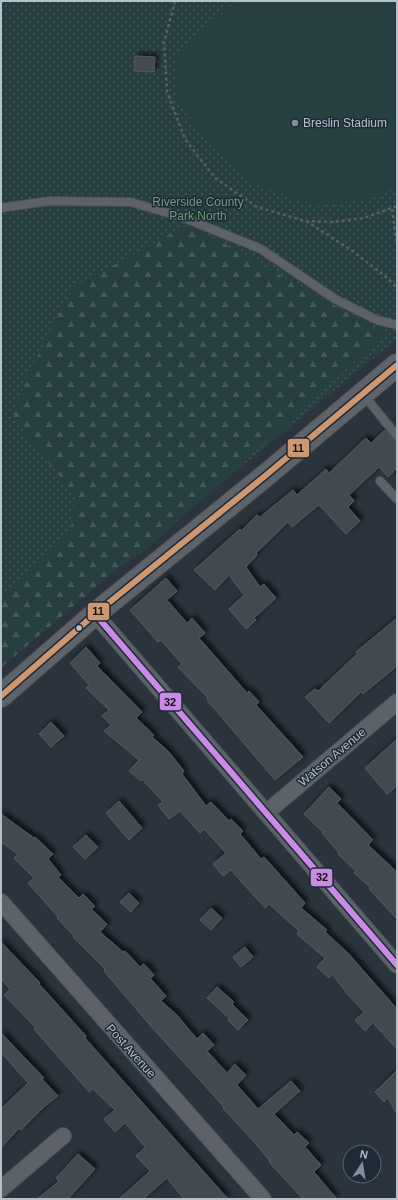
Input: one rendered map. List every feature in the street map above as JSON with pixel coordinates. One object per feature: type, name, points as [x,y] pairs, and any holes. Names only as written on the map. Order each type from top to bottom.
[{"type":"main road","points":[[1,696],[95,614],[265,476],[397,365]]},
{"type":"street","points":[[95,614],[267,812],[397,965]]},
{"type":"street","name":"Watson Avenue","points":[[267,812],[397,702]]},
{"type":"street","name":"Post Avenue","points":[[1,902],[263,1199]]},
{"type":"street","points":[[1,1188],[63,1136]]},
{"type":"lane","points":[[1,208],[49,201],[130,202],[182,217],[261,249],[335,298],[377,320],[397,325]]},
{"type":"lane","points":[[362,394],[397,436]]},
{"type":"lane","points":[[380,481],[397,500]]},
{"type":"path","points":[[175,1],[164,42],[167,92],[184,139],[216,178],[257,207],[305,221],[334,222],[364,218],[392,210],[397,206]]},
{"type":"path","points":[[392,210],[397,243]]},
{"type":"path","points":[[305,221],[351,250],[386,276],[397,288]]},
{"type":"green space","name":"Riverside County Park North","points":[[1,1],[397,1],[397,339],[118,568],[1,668]]},
{"type":"green space","name":"Breslin Stadium","points":[[236,1],[397,1],[397,186],[370,199],[317,206],[256,185],[210,145],[176,100],[178,53]]},
{"type":"green space","points":[[189,224],[386,334],[142,553],[118,568],[1,668],[1,596],[71,529],[75,495],[13,419],[24,382],[73,287]]},
{"type":"building","points":[[135,56],[155,57],[154,72],[134,71]]},
{"type":"building","points":[[385,430],[397,443],[397,468],[388,477],[379,467],[349,495],[354,501],[348,507],[360,521],[346,534],[319,505],[292,527],[288,522],[256,553],[257,555],[246,567],[260,587],[264,584],[276,598],[254,618],[256,620],[246,629],[229,609],[244,595],[229,575],[215,590],[194,570],[240,529],[241,531],[257,515],[260,517],[293,490],[297,495],[326,469],[329,473],[366,438],[371,443]]},
{"type":"building","points":[[166,578],[177,591],[167,600],[187,623],[192,618],[205,633],[199,638],[247,693],[249,691],[259,702],[256,705],[303,757],[275,780],[207,700],[208,698],[178,667],[182,664],[161,640],[158,642],[130,610]]},
{"type":"building","points":[[397,618],[397,666],[363,694],[361,692],[329,723],[305,697],[315,689],[318,691],[357,654],[356,652]]},
{"type":"building","points":[[86,647],[100,663],[97,666],[142,712],[136,718],[154,735],[152,737],[168,751],[184,771],[182,774],[206,806],[211,802],[229,821],[231,819],[243,831],[240,834],[261,859],[264,857],[305,903],[301,908],[327,930],[325,932],[348,953],[397,1009],[397,1049],[373,1023],[365,1031],[355,1020],[364,1012],[332,974],[329,978],[317,967],[325,958],[297,934],[299,931],[269,904],[265,908],[231,870],[223,876],[213,864],[226,853],[204,829],[200,833],[180,811],[169,819],[158,805],[163,802],[142,779],[141,781],[129,771],[139,760],[104,731],[111,725],[102,716],[109,710],[86,688],[89,685],[70,663]]},
{"type":"building","points":[[51,722],[64,736],[51,747],[39,734]]},
{"type":"building","points":[[397,739],[397,786],[387,794],[365,768]]},
{"type":"building","points":[[329,787],[341,799],[337,803],[373,840],[368,845],[397,872],[397,919],[369,889],[371,888],[354,873],[356,871],[338,854],[339,853],[322,833],[323,832],[304,814]]},
{"type":"building","points":[[119,801],[142,828],[129,840],[106,813]]},
{"type":"building","points":[[1,814],[34,838],[35,837],[53,854],[48,859],[61,875],[58,877],[79,898],[83,894],[95,906],[91,909],[107,924],[100,932],[123,952],[125,951],[140,967],[144,964],[154,975],[150,978],[166,996],[161,1001],[176,1014],[197,1039],[203,1033],[214,1045],[207,1051],[227,1073],[235,1064],[246,1075],[237,1085],[258,1109],[291,1081],[300,1091],[274,1114],[294,1135],[297,1132],[309,1143],[305,1147],[321,1165],[314,1172],[337,1199],[303,1199],[269,1162],[270,1161],[254,1142],[223,1108],[224,1107],[149,1024],[104,971],[105,969],[73,937],[74,936],[28,883],[34,878],[14,858],[18,854],[1,842]]},
{"type":"building","points":[[86,835],[98,847],[85,859],[73,847]]},
{"type":"building","points":[[129,893],[139,903],[131,912],[120,902]]},
{"type":"building","points":[[211,908],[222,918],[211,930],[200,920]]},
{"type":"building","points":[[1,942],[40,983],[39,984],[86,1036],[85,1038],[228,1199],[184,1199],[167,1178],[143,1199],[119,1199],[150,1171],[136,1156],[145,1147],[125,1123],[115,1132],[104,1119],[115,1110],[93,1089],[89,1092],[34,1029],[36,1028],[4,995],[10,989],[1,979]]},
{"type":"building","points":[[245,947],[253,957],[241,967],[233,957]]},
{"type":"building","points":[[217,987],[234,1002],[232,1004],[248,1020],[238,1030],[228,1020],[229,1018],[207,998]]},
{"type":"building","points":[[1,1033],[44,1078],[42,1079],[58,1096],[46,1105],[21,1130],[19,1128],[1,1148],[1,1109],[28,1083],[1,1052]]},
{"type":"building","points":[[397,1070],[397,1114],[388,1098],[384,1102],[375,1092]]},
{"type":"building","points":[[78,1154],[95,1169],[68,1199],[37,1199],[59,1181],[56,1178]]},
{"type":"transit line","name":"11","points":[[1,696],[95,614],[265,476],[397,365]]},
{"type":"transit line","name":"32","points":[[95,614],[397,965]]},
{"type":"place","name":"Breslin Stadium","points":[[295,123]]}]
